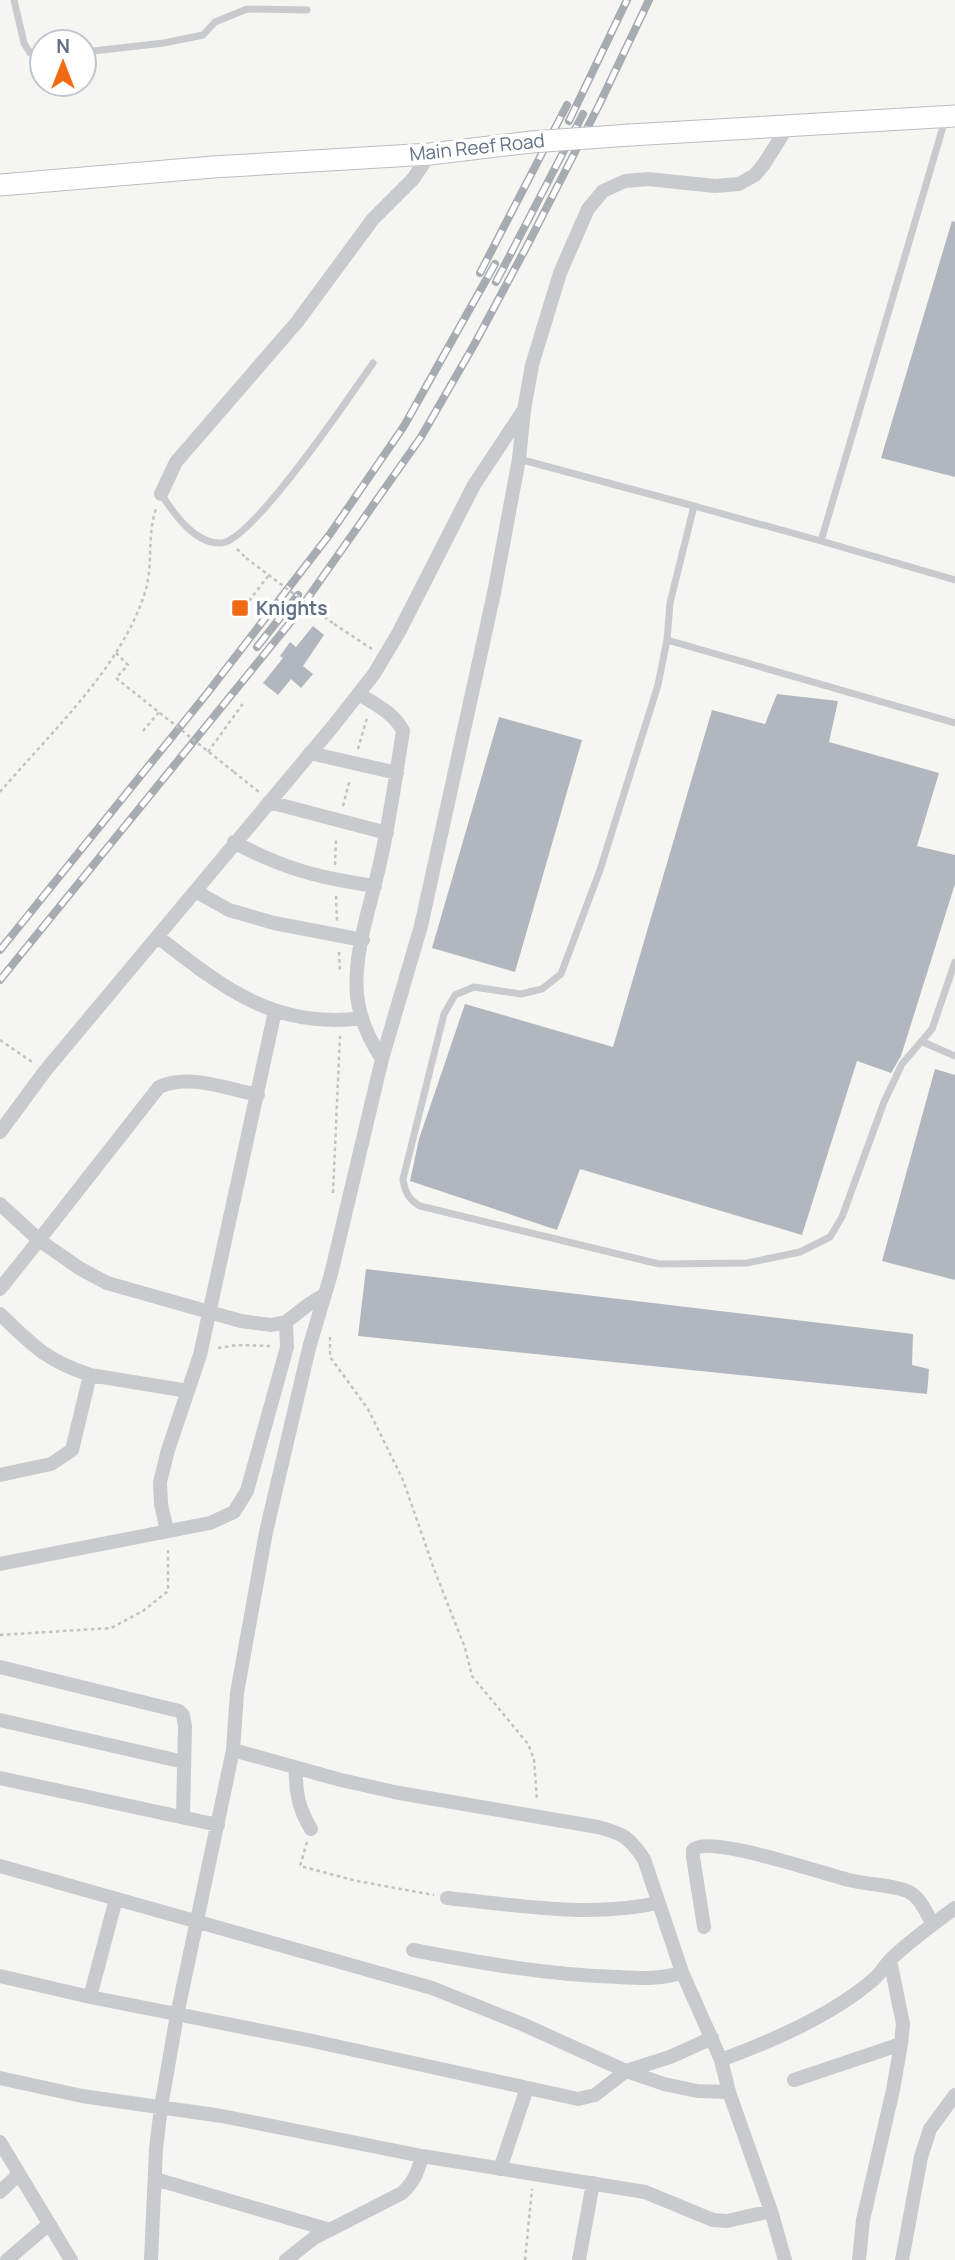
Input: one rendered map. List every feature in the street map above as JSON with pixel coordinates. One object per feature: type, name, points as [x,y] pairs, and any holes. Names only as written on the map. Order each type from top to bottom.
[{"type":"main road","name":"Main Reef Road","points":[[0,185],[430,154],[531,142],[951,116]]},
{"type":"street","points":[[151,2260],[161,2106],[177,2014],[233,1750],[237,1693],[267,1532],[309,1348],[382,1059],[421,926],[491,606],[519,459],[532,365],[560,273],[588,209],[603,191],[625,181],[648,179],[715,186],[739,184],[755,175],[788,126]]},
{"type":"street","points":[[161,494],[176,462],[297,323],[373,219],[413,179],[430,154]]},
{"type":"street","points":[[0,1132],[45,1071],[374,674],[404,622],[474,485],[524,410]]},
{"type":"street","points":[[359,694],[391,715],[403,730],[387,834],[357,966],[357,996],[362,1018],[370,1041],[382,1059]]},
{"type":"street","points":[[310,753],[397,773]]},
{"type":"street","points":[[269,802],[387,834]]},
{"type":"street","points":[[234,842],[268,860],[305,873],[375,887]]},
{"type":"street","points":[[195,891],[229,910],[274,923],[363,940]]},
{"type":"street","points":[[158,937],[223,986],[247,1000],[275,1011],[310,1018],[341,1021],[362,1018]]},
{"type":"street","points":[[167,1531],[161,1504],[160,1482],[167,1450],[200,1355],[275,1011]]},
{"type":"street","points":[[0,1289],[159,1087],[172,1081],[188,1081],[258,1096]]},
{"type":"street","points":[[0,1204],[39,1240],[79,1268],[107,1283],[241,1321],[271,1325],[286,1322],[324,1295]]},
{"type":"street","points":[[0,1314],[38,1351],[55,1361],[90,1375],[188,1391]]},
{"type":"street","points":[[0,1564],[210,1523],[234,1512],[247,1491],[287,1347],[286,1322]]},
{"type":"street","points":[[0,1475],[51,1464],[72,1450],[90,1375]]},
{"type":"street","points":[[0,1667],[179,1711],[183,1715],[185,1726],[183,1816]]},
{"type":"street","points":[[0,1720],[184,1762]]},
{"type":"street","points":[[233,1750],[399,1794],[621,1833],[634,1845],[644,1859],[682,1972],[721,2060],[729,2092],[771,2211],[785,2260]]},
{"type":"street","points":[[296,1768],[297,1798],[302,1814],[312,1829]]},
{"type":"street","points":[[0,1778],[218,1825]]},
{"type":"street","points":[[704,1927],[692,1857],[693,1850],[703,1844],[746,1851],[850,1880],[908,1891],[917,1896],[933,1924]]},
{"type":"street","points":[[0,1866],[452,1995],[626,2071],[664,2084],[697,2091],[729,2092]]},
{"type":"street","points":[[447,1898],[580,1910],[630,1909],[658,1903]]},
{"type":"street","points":[[90,1997],[116,1899]]},
{"type":"street","points":[[721,2060],[753,2048],[817,2017],[864,1987],[877,1977],[890,1960],[955,1908]]},
{"type":"street","points":[[413,1950],[506,1968],[594,1977],[637,1978],[682,1972]]},
{"type":"street","points":[[859,2260],[863,2220],[901,2044],[903,2024],[890,1960]]},
{"type":"street","points":[[0,1976],[578,2099],[604,2090],[626,2071],[670,2057],[712,2038]]},
{"type":"street","points":[[794,2080],[901,2044]]},
{"type":"street","points":[[0,2078],[82,2096],[222,2116],[422,2156],[645,2192],[713,2220],[727,2221],[771,2211]]},
{"type":"street","points":[[500,2169],[527,2088]]},
{"type":"street","points":[[902,2260],[920,2157],[930,2129],[955,2095]]},
{"type":"street","points":[[0,2142],[71,2260]]},
{"type":"street","points":[[286,2260],[314,2238],[402,2193],[412,2184],[418,2173],[422,2156]]},
{"type":"street","points":[[0,2192],[19,2174]]},
{"type":"street","points":[[155,2179],[330,2230]]},
{"type":"street","points":[[579,2260],[593,2183]]},
{"type":"street","points":[[7,2260],[49,2224]]},
{"type":"lane","points":[[14,0],[28,50]]},
{"type":"lane","points":[[98,50],[164,43],[203,35],[215,22],[247,9],[307,10]]},
{"type":"lane","points":[[821,541],[951,116]]},
{"type":"lane","points":[[161,494],[174,513],[201,538],[220,543],[231,541],[260,513],[317,443],[373,363]]},
{"type":"lane","points":[[519,459],[955,580]]},
{"type":"lane","points":[[694,506],[670,603],[667,640],[658,685],[600,870],[561,974],[542,989],[521,994],[474,987],[455,995],[444,1014],[403,1179],[404,1189],[410,1200],[420,1206],[659,1264],[747,1263],[800,1252],[830,1237],[842,1217],[884,1102],[902,1064],[932,1029],[955,962]]},
{"type":"lane","points":[[667,640],[955,723]]},
{"type":"lane","points":[[923,1042],[955,1056]]},
{"type":"path","points":[[0,792],[97,679],[126,638],[146,587],[154,514],[161,494]]},
{"type":"path","points":[[245,540],[236,550],[368,648]]},
{"type":"path","points":[[249,601],[270,575]]},
{"type":"path","points":[[116,653],[128,665],[116,678],[251,785]]},
{"type":"path","points":[[208,752],[240,704]]},
{"type":"path","points":[[144,731],[159,712]]},
{"type":"path","points":[[0,1040],[45,1071]]},
{"type":"path","points":[[330,1333],[330,1357],[368,1409],[402,1480],[465,1648],[472,1676],[528,1744],[534,1759],[540,1818]]},
{"type":"path","points":[[200,1355],[214,1348],[237,1345],[287,1347]]},
{"type":"path","points":[[0,1635],[111,1628],[143,1611],[167,1591],[167,1531]]},
{"type":"path","points":[[312,1829],[300,1866],[357,1881],[447,1898]]},
{"type":"path","points":[[525,2260],[534,2175]]},
{"type":"building","points":[[952,221],[955,222],[955,477],[881,458]]},
{"type":"building","points":[[313,626],[324,635],[303,666],[313,674],[301,688],[291,679],[278,695],[263,683],[283,658],[280,656],[290,642],[296,647]]},
{"type":"building","points":[[777,694],[838,701],[829,742],[939,773],[917,846],[955,855],[955,884],[901,1056],[891,1073],[857,1061],[802,1235],[580,1169],[557,1230],[410,1181],[419,1139],[465,1004],[613,1047],[712,710],[765,724]]},
{"type":"building","points":[[499,717],[582,740],[515,972],[432,948]]},
{"type":"building","points":[[935,1069],[955,1075],[955,1280],[882,1261]]},
{"type":"building","points":[[366,1269],[913,1334],[912,1365],[929,1369],[927,1394],[358,1336]]},
{"type":"railway","points":[[569,121],[627,0]]},
{"type":"railway","points":[[0,980],[293,619],[421,437],[527,246],[649,0]]},
{"type":"railway","points":[[480,273],[567,105]]},
{"type":"railway","points":[[496,282],[583,114]]},
{"type":"railway","points":[[0,950],[209,691],[330,534],[404,426],[495,264]]},
{"type":"railway","points":[[257,647],[298,595]]},
{"type":"place","name":"Knights","points":[[240,608]]}]
